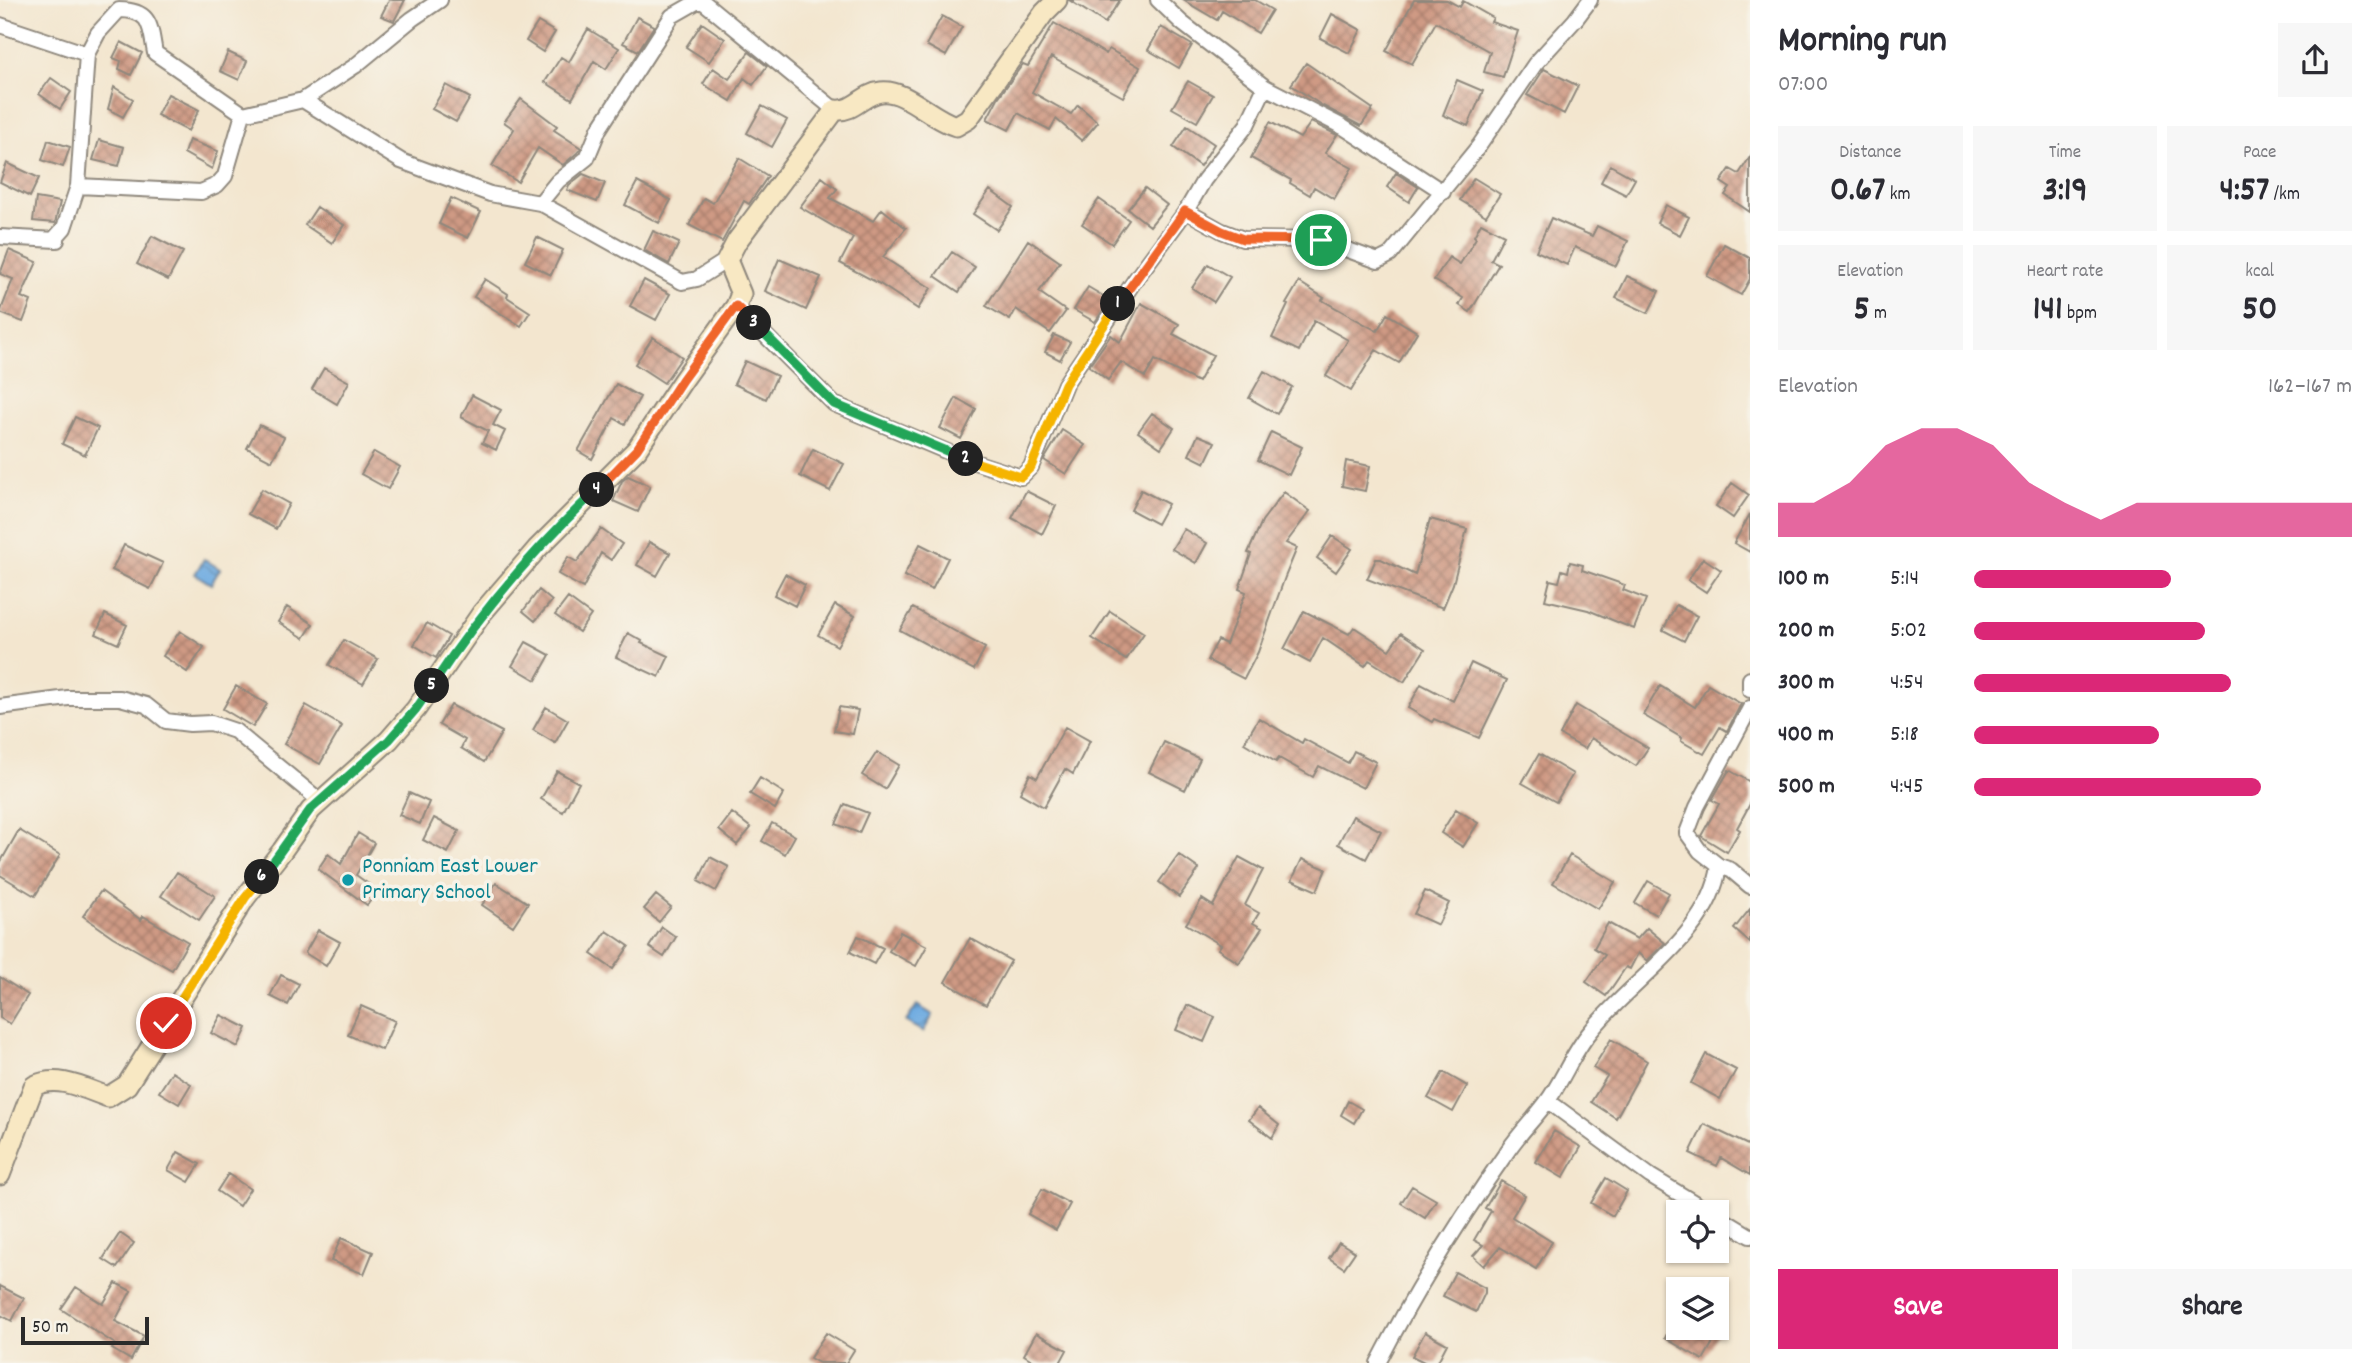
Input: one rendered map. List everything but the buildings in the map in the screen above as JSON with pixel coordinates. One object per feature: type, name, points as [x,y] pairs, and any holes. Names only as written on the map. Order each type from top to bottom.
[{"type":"street","points":[[0,237],[57,240],[56,237],[64,228],[78,186],[87,54],[98,33],[120,10],[134,10],[151,26],[155,53],[243,114],[303,100],[355,66],[412,19],[440,0]]},
{"type":"street","points":[[540,203],[558,181],[587,158],[599,129],[672,16],[700,0],[835,110],[844,111],[855,107],[868,95],[882,91],[900,94],[945,123],[956,126],[968,119],[1044,13],[1057,0]]},
{"type":"street","points":[[1158,0],[1182,23],[1265,88],[1343,127],[1443,192]]},
{"type":"street","points":[[1185,211],[1243,239],[1321,240],[1378,261],[1390,255],[1479,146],[1535,64],[1590,0]]},
{"type":"street","points":[[0,25],[87,54]]},
{"type":"street","points":[[736,306],[834,404],[962,458],[1021,477],[1031,467],[1065,384],[1204,180],[1247,125],[1265,88]]},
{"type":"street","points":[[303,100],[401,161],[490,194],[540,203],[682,282],[696,279],[727,260],[737,242],[835,110]]},
{"type":"street","points":[[78,186],[201,192],[216,185],[225,176],[243,114]]},
{"type":"street","points":[[0,1175],[34,1086],[46,1080],[62,1082],[108,1097],[127,1085],[245,898],[282,852],[310,810],[389,740],[416,709],[482,613],[537,549],[637,449],[682,380],[736,306],[741,294],[727,260]]},
{"type":"street","points":[[1750,679],[1750,690]]},
{"type":"street","points":[[0,706],[68,698],[120,698],[146,705],[166,721],[211,723],[235,731],[320,802]]},
{"type":"street","points":[[1750,708],[1697,807],[1687,833],[1700,851],[1719,866],[1731,870],[1750,886]]},
{"type":"street","points":[[1378,1363],[1401,1319],[1466,1213],[1510,1147],[1548,1101],[1572,1057],[1592,1029],[1693,928],[1717,879],[1719,866]]},
{"type":"street","points":[[1548,1101],[1650,1177],[1689,1200]]},
{"type":"street","points":[[1729,1223],[1750,1236]]},
{"type":"water","points":[[204,559],[220,569],[211,584],[195,574]]},
{"type":"water","points":[[917,1005],[933,1015],[923,1032],[906,1022]]},
{"type":"place","name":"Ponniam East Lower Primary School","points":[[348,880]]},
{"type":"route","points":[[166,1023],[245,898],[282,852],[310,810],[389,740],[416,709],[482,613],[537,549],[637,449],[682,380],[736,306],[834,404],[962,458],[1021,477],[1031,467],[1065,384],[1185,211],[1243,239],[1321,240]]}]
